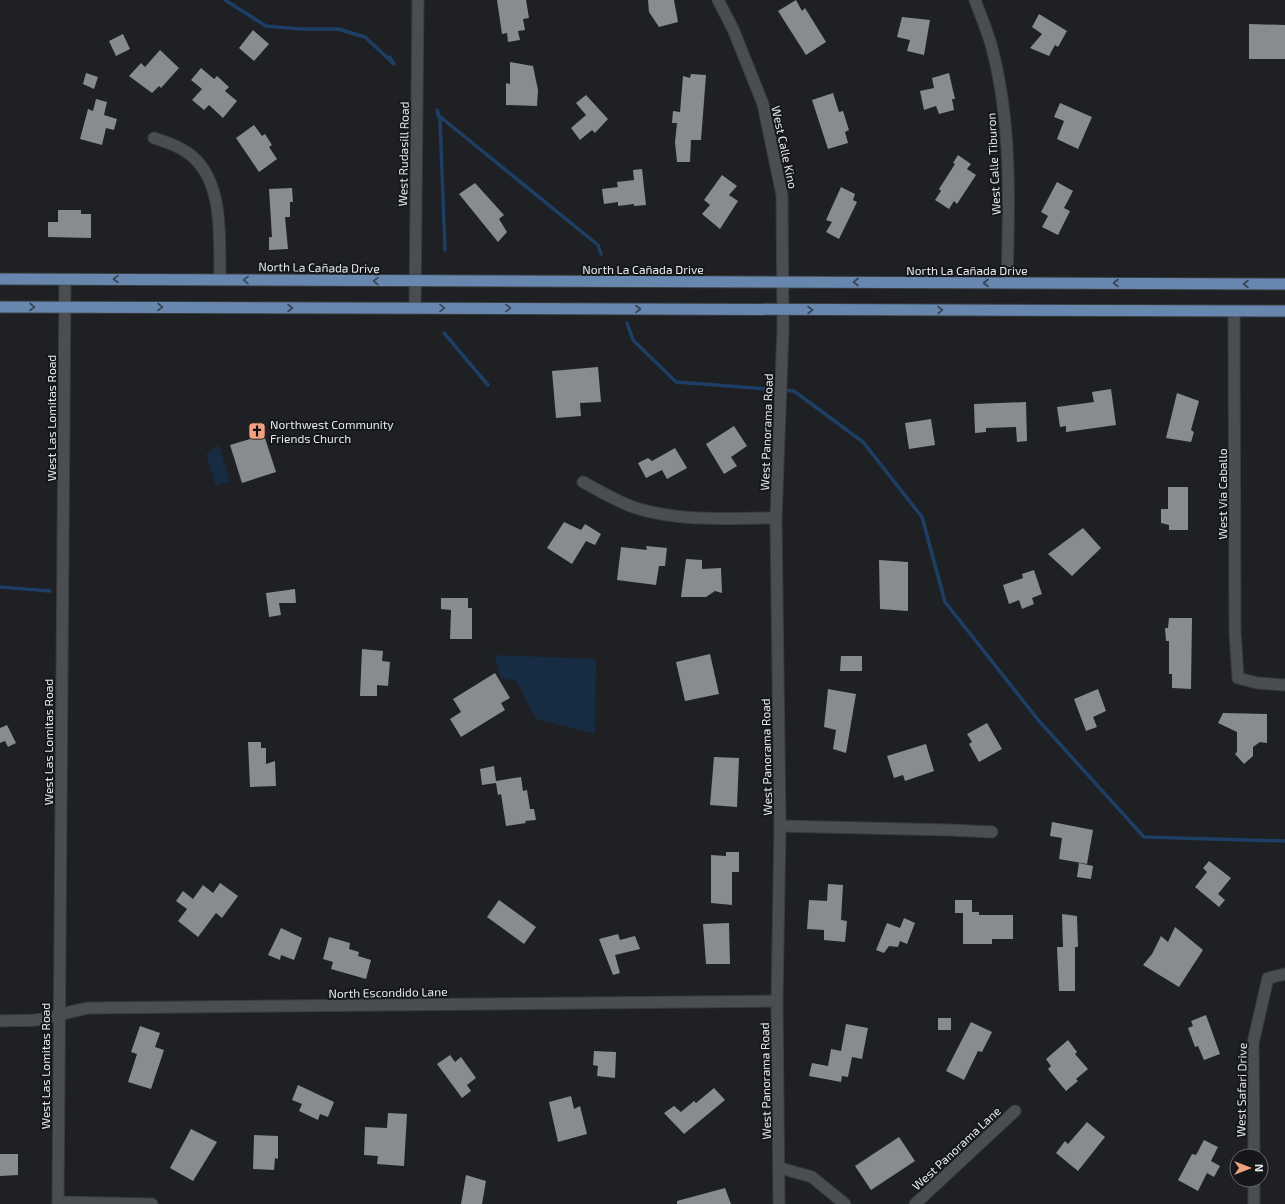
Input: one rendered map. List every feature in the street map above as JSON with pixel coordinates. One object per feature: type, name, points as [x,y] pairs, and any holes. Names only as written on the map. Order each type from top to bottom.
[{"type":"main road","name":"North La Cañada Drive","points":[[0,279],[1285,284]]},
{"type":"main road","points":[[0,307],[1285,311]]},
{"type":"street","name":"West Rudasill Road","points":[[415,308],[418,0]]},
{"type":"street","name":"West Calle Kino","points":[[718,0],[733,29],[763,104],[782,195],[783,310]]},
{"type":"street","name":"West Calle Tiburon","points":[[975,0],[993,51],[1001,91],[1006,131],[1008,191],[1008,283]]},
{"type":"street","points":[[154,138],[175,145],[189,154],[203,167],[213,187],[218,211],[220,279]]},
{"type":"street","name":"West Las Lomitas Road","points":[[58,1203],[58,1016],[65,280]]},
{"type":"street","name":"West Panorama Road","points":[[779,1204],[780,1168],[777,1001],[780,826],[776,518],[783,310]]},
{"type":"street","name":"West Via Caballo","points":[[1234,311],[1235,632],[1238,678],[1258,684],[1285,685]]},
{"type":"street","points":[[583,482],[635,507],[664,515],[699,519],[776,518]]},
{"type":"street","points":[[780,826],[992,832]]},
{"type":"street","name":"West Safari Drive","points":[[1254,1148],[1253,1043],[1268,978],[1285,974]]},
{"type":"street","name":"North Escondido Lane","points":[[0,1021],[34,1020],[58,1016],[72,1011],[88,1008],[777,1001]]},
{"type":"street","name":"West Panorama Lane","points":[[915,1204],[1015,1111]]},
{"type":"street","points":[[780,1168],[812,1177],[845,1204]]},
{"type":"street","points":[[1254,1188],[1254,1204]]},
{"type":"street","points":[[58,1203],[152,1204]]},
{"type":"shaded area","points":[[219,445],[230,481],[216,486],[206,454]]},
{"type":"shaded area","points":[[494,655],[596,659],[595,734],[536,719],[516,681],[501,678]]},
{"type":"building","points":[[497,0],[526,0],[529,18],[523,19],[525,30],[518,31],[520,40],[508,42],[507,33],[502,34]]},
{"type":"building","points":[[648,0],[674,0],[678,22],[659,27],[649,12]]},
{"type":"building","points":[[796,0],[802,11],[805,8],[826,42],[806,55],[778,11]]},
{"type":"building","points":[[1039,14],[1067,31],[1058,47],[1055,45],[1049,56],[1030,48],[1042,34],[1032,27]]},
{"type":"building","points":[[902,17],[930,20],[924,55],[907,51],[910,40],[897,37]]},
{"type":"building","points":[[1249,24],[1285,25],[1285,59],[1249,59]]},
{"type":"building","points":[[253,30],[269,44],[254,61],[239,48]]},
{"type":"building","points":[[123,34],[130,49],[116,56],[109,41]]},
{"type":"building","points":[[160,50],[179,68],[161,88],[159,86],[152,93],[129,76],[141,63],[145,67]]},
{"type":"building","points":[[510,62],[533,66],[538,90],[537,106],[506,105],[506,83],[510,84]]},
{"type":"building","points":[[201,68],[214,79],[217,76],[229,87],[225,91],[237,101],[223,118],[209,105],[204,110],[192,100],[202,89],[191,80]]},
{"type":"building","points":[[86,73],[98,77],[94,89],[83,84]]},
{"type":"building","points":[[949,73],[955,99],[952,99],[954,110],[939,114],[936,106],[924,110],[920,91],[934,88],[932,78]]},
{"type":"building","points":[[691,74],[706,75],[701,140],[691,140],[690,162],[677,162],[675,142],[677,123],[672,123],[673,111],[680,112],[683,76],[690,78]]},
{"type":"building","points":[[833,93],[839,112],[843,111],[849,130],[845,132],[848,143],[828,149],[812,100]]},
{"type":"building","points":[[586,95],[608,119],[595,133],[592,130],[580,140],[571,128],[586,115],[576,103]]},
{"type":"building","points":[[96,99],[107,102],[104,115],[117,119],[114,130],[106,128],[102,145],[80,139],[88,109],[93,111]]},
{"type":"building","points":[[1060,103],[1092,117],[1078,149],[1057,139],[1064,121],[1054,117]]},
{"type":"building","points":[[254,125],[262,136],[265,134],[272,145],[269,147],[277,159],[259,172],[236,138]]},
{"type":"building","points":[[958,155],[971,164],[967,169],[976,175],[957,204],[954,201],[949,209],[935,200],[941,191],[939,189],[955,164],[953,163]]},
{"type":"building","points":[[642,169],[646,205],[634,206],[634,204],[618,206],[618,202],[604,204],[602,189],[618,187],[617,182],[634,180],[633,170]]},
{"type":"building","points":[[722,175],[737,186],[729,195],[738,201],[720,229],[702,214],[710,205],[704,200]]},
{"type":"building","points":[[1057,182],[1073,191],[1064,208],[1070,211],[1058,235],[1042,227],[1048,216],[1041,212]]},
{"type":"building","points":[[475,183],[504,215],[499,219],[507,232],[498,242],[459,194]]},
{"type":"building","points":[[841,187],[855,194],[853,200],[857,202],[839,239],[826,232],[832,222],[826,220]]},
{"type":"building","points":[[292,188],[293,202],[290,202],[290,217],[285,217],[288,249],[269,250],[269,237],[272,237],[269,189]]},
{"type":"building","points":[[58,210],[81,210],[81,214],[91,214],[91,238],[48,237],[48,222],[58,222]]},
{"type":"building","points":[[598,367],[601,402],[580,403],[581,416],[556,418],[552,371]]},
{"type":"building","points":[[1111,389],[1116,425],[1066,432],[1066,426],[1060,427],[1057,407],[1094,402],[1092,392]]},
{"type":"building","points":[[1177,393],[1199,401],[1191,430],[1194,432],[1191,442],[1166,438]]},
{"type":"building","points":[[1026,402],[1027,441],[1017,442],[1016,427],[986,428],[986,432],[975,433],[974,404]]},
{"type":"building","points":[[931,419],[935,445],[909,449],[905,423]]},
{"type":"building","points":[[734,426],[747,446],[731,457],[737,466],[724,474],[706,444]]},
{"type":"building","points":[[264,435],[276,472],[242,483],[230,445]]},
{"type":"building","points":[[675,448],[687,468],[667,479],[662,470],[646,478],[638,463],[648,458],[652,461]]},
{"type":"building","points":[[1168,487],[1188,487],[1188,530],[1169,530],[1169,525],[1161,523],[1161,509],[1168,509]]},
{"type":"building","points":[[564,522],[581,530],[585,524],[601,534],[595,545],[586,541],[572,564],[547,548]]},
{"type":"building","points":[[1083,528],[1101,548],[1072,576],[1048,554]]},
{"type":"building","points":[[646,546],[667,548],[665,566],[659,566],[656,585],[617,580],[621,547],[647,550]]},
{"type":"building","points":[[686,559],[702,560],[702,569],[721,568],[722,593],[715,591],[706,597],[681,597]]},
{"type":"building","points":[[879,560],[908,562],[908,611],[880,609]]},
{"type":"building","points":[[1034,570],[1042,594],[1032,598],[1034,604],[1022,609],[1019,600],[1009,604],[1003,585],[1023,578],[1022,574]]},
{"type":"building","points":[[295,589],[296,603],[279,603],[281,615],[269,617],[266,593]]},
{"type":"building","points":[[441,598],[468,598],[468,608],[472,608],[472,639],[450,639],[451,610],[441,609]]},
{"type":"building","points":[[1169,618],[1192,618],[1191,689],[1172,688],[1172,674],[1169,674],[1169,641],[1166,641],[1165,628],[1168,628]]},
{"type":"building","points":[[362,649],[383,651],[382,661],[390,662],[388,686],[377,685],[377,696],[360,696]]},
{"type":"building","points":[[710,654],[719,694],[685,701],[676,662]]},
{"type":"building","points":[[841,656],[862,656],[862,671],[840,671]]},
{"type":"building","points":[[495,673],[510,698],[501,703],[505,710],[461,737],[450,719],[461,712],[453,699]]},
{"type":"building","points":[[828,689],[856,694],[846,753],[833,749],[836,730],[824,727]]},
{"type":"building","points":[[1098,689],[1106,711],[1093,717],[1097,727],[1086,731],[1074,699]]},
{"type":"building","points":[[1223,713],[1267,714],[1267,743],[1260,742],[1253,747],[1253,756],[1244,764],[1235,754],[1237,752],[1237,732],[1218,723]]},
{"type":"building","points":[[987,723],[1002,749],[979,762],[969,744],[972,742],[967,734]]},
{"type":"building","points":[[7,725],[16,743],[8,747],[5,741],[0,743],[0,728]]},
{"type":"building","points":[[248,742],[261,742],[261,748],[266,748],[266,764],[275,761],[276,786],[250,787]]},
{"type":"building","points":[[926,744],[934,771],[905,781],[903,775],[894,778],[887,756]]},
{"type":"building","points":[[714,757],[739,758],[737,807],[710,805]]},
{"type":"building","points":[[494,766],[496,781],[521,777],[523,791],[527,790],[530,809],[534,809],[536,820],[506,826],[501,794],[498,795],[496,783],[482,785],[480,769]]},
{"type":"building","points":[[1052,822],[1093,830],[1087,864],[1059,859],[1062,838],[1050,836]]},
{"type":"building","points":[[726,852],[739,852],[739,872],[732,872],[732,905],[711,903],[711,855],[726,856]]},
{"type":"building","points":[[1209,861],[1231,878],[1218,894],[1225,900],[1219,907],[1195,887],[1207,872],[1203,868]]},
{"type":"building","points":[[1079,863],[1093,866],[1091,879],[1077,877]]},
{"type":"building","points":[[220,883],[238,896],[222,918],[216,913],[198,937],[178,921],[187,909],[176,901],[183,891],[193,899],[203,885],[213,893]]},
{"type":"building","points":[[828,884],[843,885],[841,920],[847,921],[845,942],[824,940],[824,930],[807,929],[809,900],[827,901]]},
{"type":"building","points":[[499,900],[536,927],[524,944],[487,917]]},
{"type":"building","points":[[955,900],[972,900],[972,912],[979,912],[979,915],[1013,915],[1013,939],[992,939],[992,944],[963,944],[963,913],[955,913]]},
{"type":"building","points":[[1062,914],[1077,916],[1078,947],[1075,947],[1075,991],[1059,991],[1057,947],[1063,947]]},
{"type":"building","points":[[904,918],[915,923],[907,944],[900,941],[898,947],[889,946],[884,953],[876,950],[887,923],[900,928]]},
{"type":"building","points":[[729,923],[730,964],[706,964],[703,924]]},
{"type":"building","points":[[1175,927],[1203,950],[1179,987],[1143,965],[1152,954],[1161,936],[1168,942]]},
{"type":"building","points":[[281,928],[302,938],[294,960],[281,955],[280,960],[268,955]]},
{"type":"building","points":[[618,934],[620,940],[635,936],[640,949],[615,955],[620,973],[613,975],[599,939]]},
{"type":"building","points":[[329,937],[350,943],[349,949],[359,952],[358,956],[371,960],[366,979],[331,969],[333,962],[323,959]]},
{"type":"building","points":[[1206,1015],[1220,1054],[1204,1060],[1198,1046],[1195,1047],[1188,1028],[1193,1026],[1191,1021]]},
{"type":"building","points":[[938,1018],[951,1018],[951,1030],[938,1030]]},
{"type":"building","points":[[971,1022],[992,1032],[982,1052],[978,1051],[964,1080],[946,1071]]},
{"type":"building","points":[[846,1024],[868,1028],[862,1059],[852,1057],[848,1077],[842,1076],[841,1082],[809,1076],[812,1063],[828,1066],[831,1049],[841,1051]]},
{"type":"building","points":[[140,1026],[160,1033],[155,1047],[164,1050],[151,1089],[128,1082],[137,1054],[131,1052]]},
{"type":"building","points":[[1068,1040],[1077,1052],[1075,1054],[1088,1069],[1076,1079],[1078,1081],[1066,1091],[1048,1069],[1051,1066],[1046,1059]]},
{"type":"building","points":[[594,1051],[616,1052],[615,1078],[597,1076],[598,1066],[593,1065]]},
{"type":"building","points":[[450,1055],[455,1062],[461,1057],[476,1078],[467,1085],[471,1091],[462,1098],[437,1064]]},
{"type":"building","points":[[298,1085],[334,1102],[328,1117],[320,1114],[318,1120],[299,1111],[302,1104],[292,1100]]},
{"type":"building","points":[[714,1088],[725,1100],[684,1134],[664,1113],[674,1106],[681,1112],[694,1101],[696,1103]]},
{"type":"building","points":[[571,1096],[574,1109],[580,1106],[587,1134],[558,1142],[549,1102]]},
{"type":"building","points":[[388,1113],[407,1114],[404,1166],[377,1164],[378,1156],[364,1155],[365,1127],[387,1128]]},
{"type":"building","points":[[1087,1122],[1105,1137],[1078,1171],[1056,1153],[1065,1141],[1068,1144]]},
{"type":"building","points":[[191,1129],[217,1142],[193,1181],[170,1168]]},
{"type":"building","points":[[254,1135],[278,1136],[278,1159],[275,1158],[274,1170],[253,1169]]},
{"type":"building","points":[[899,1137],[915,1161],[871,1190],[855,1166]]},
{"type":"building","points":[[1204,1140],[1218,1147],[1211,1161],[1220,1166],[1214,1177],[1207,1173],[1198,1191],[1178,1180],[1192,1154],[1196,1155]]},
{"type":"building","points":[[0,1154],[18,1154],[18,1175],[0,1176]]},
{"type":"building","points":[[466,1175],[486,1181],[482,1204],[461,1204]]},
{"type":"building","points":[[725,1188],[731,1204],[677,1204],[677,1201]]},
{"type":"waterway","points":[[225,0],[266,26],[300,29],[338,29],[365,37],[394,64],[390,57]]},
{"type":"waterway","points":[[437,110],[440,119],[445,250]]},
{"type":"waterway","points":[[438,115],[598,245],[601,254]]},
{"type":"waterway","points":[[627,323],[633,340],[676,382],[794,391],[863,442],[922,517],[945,602],[1039,721],[1144,837],[1285,841]]},
{"type":"waterway","points":[[444,333],[488,385]]},
{"type":"waterway","points":[[0,587],[50,591]]},
{"type":"place","name":"Northwest Community Friends Church","points":[[257,431]]}]
